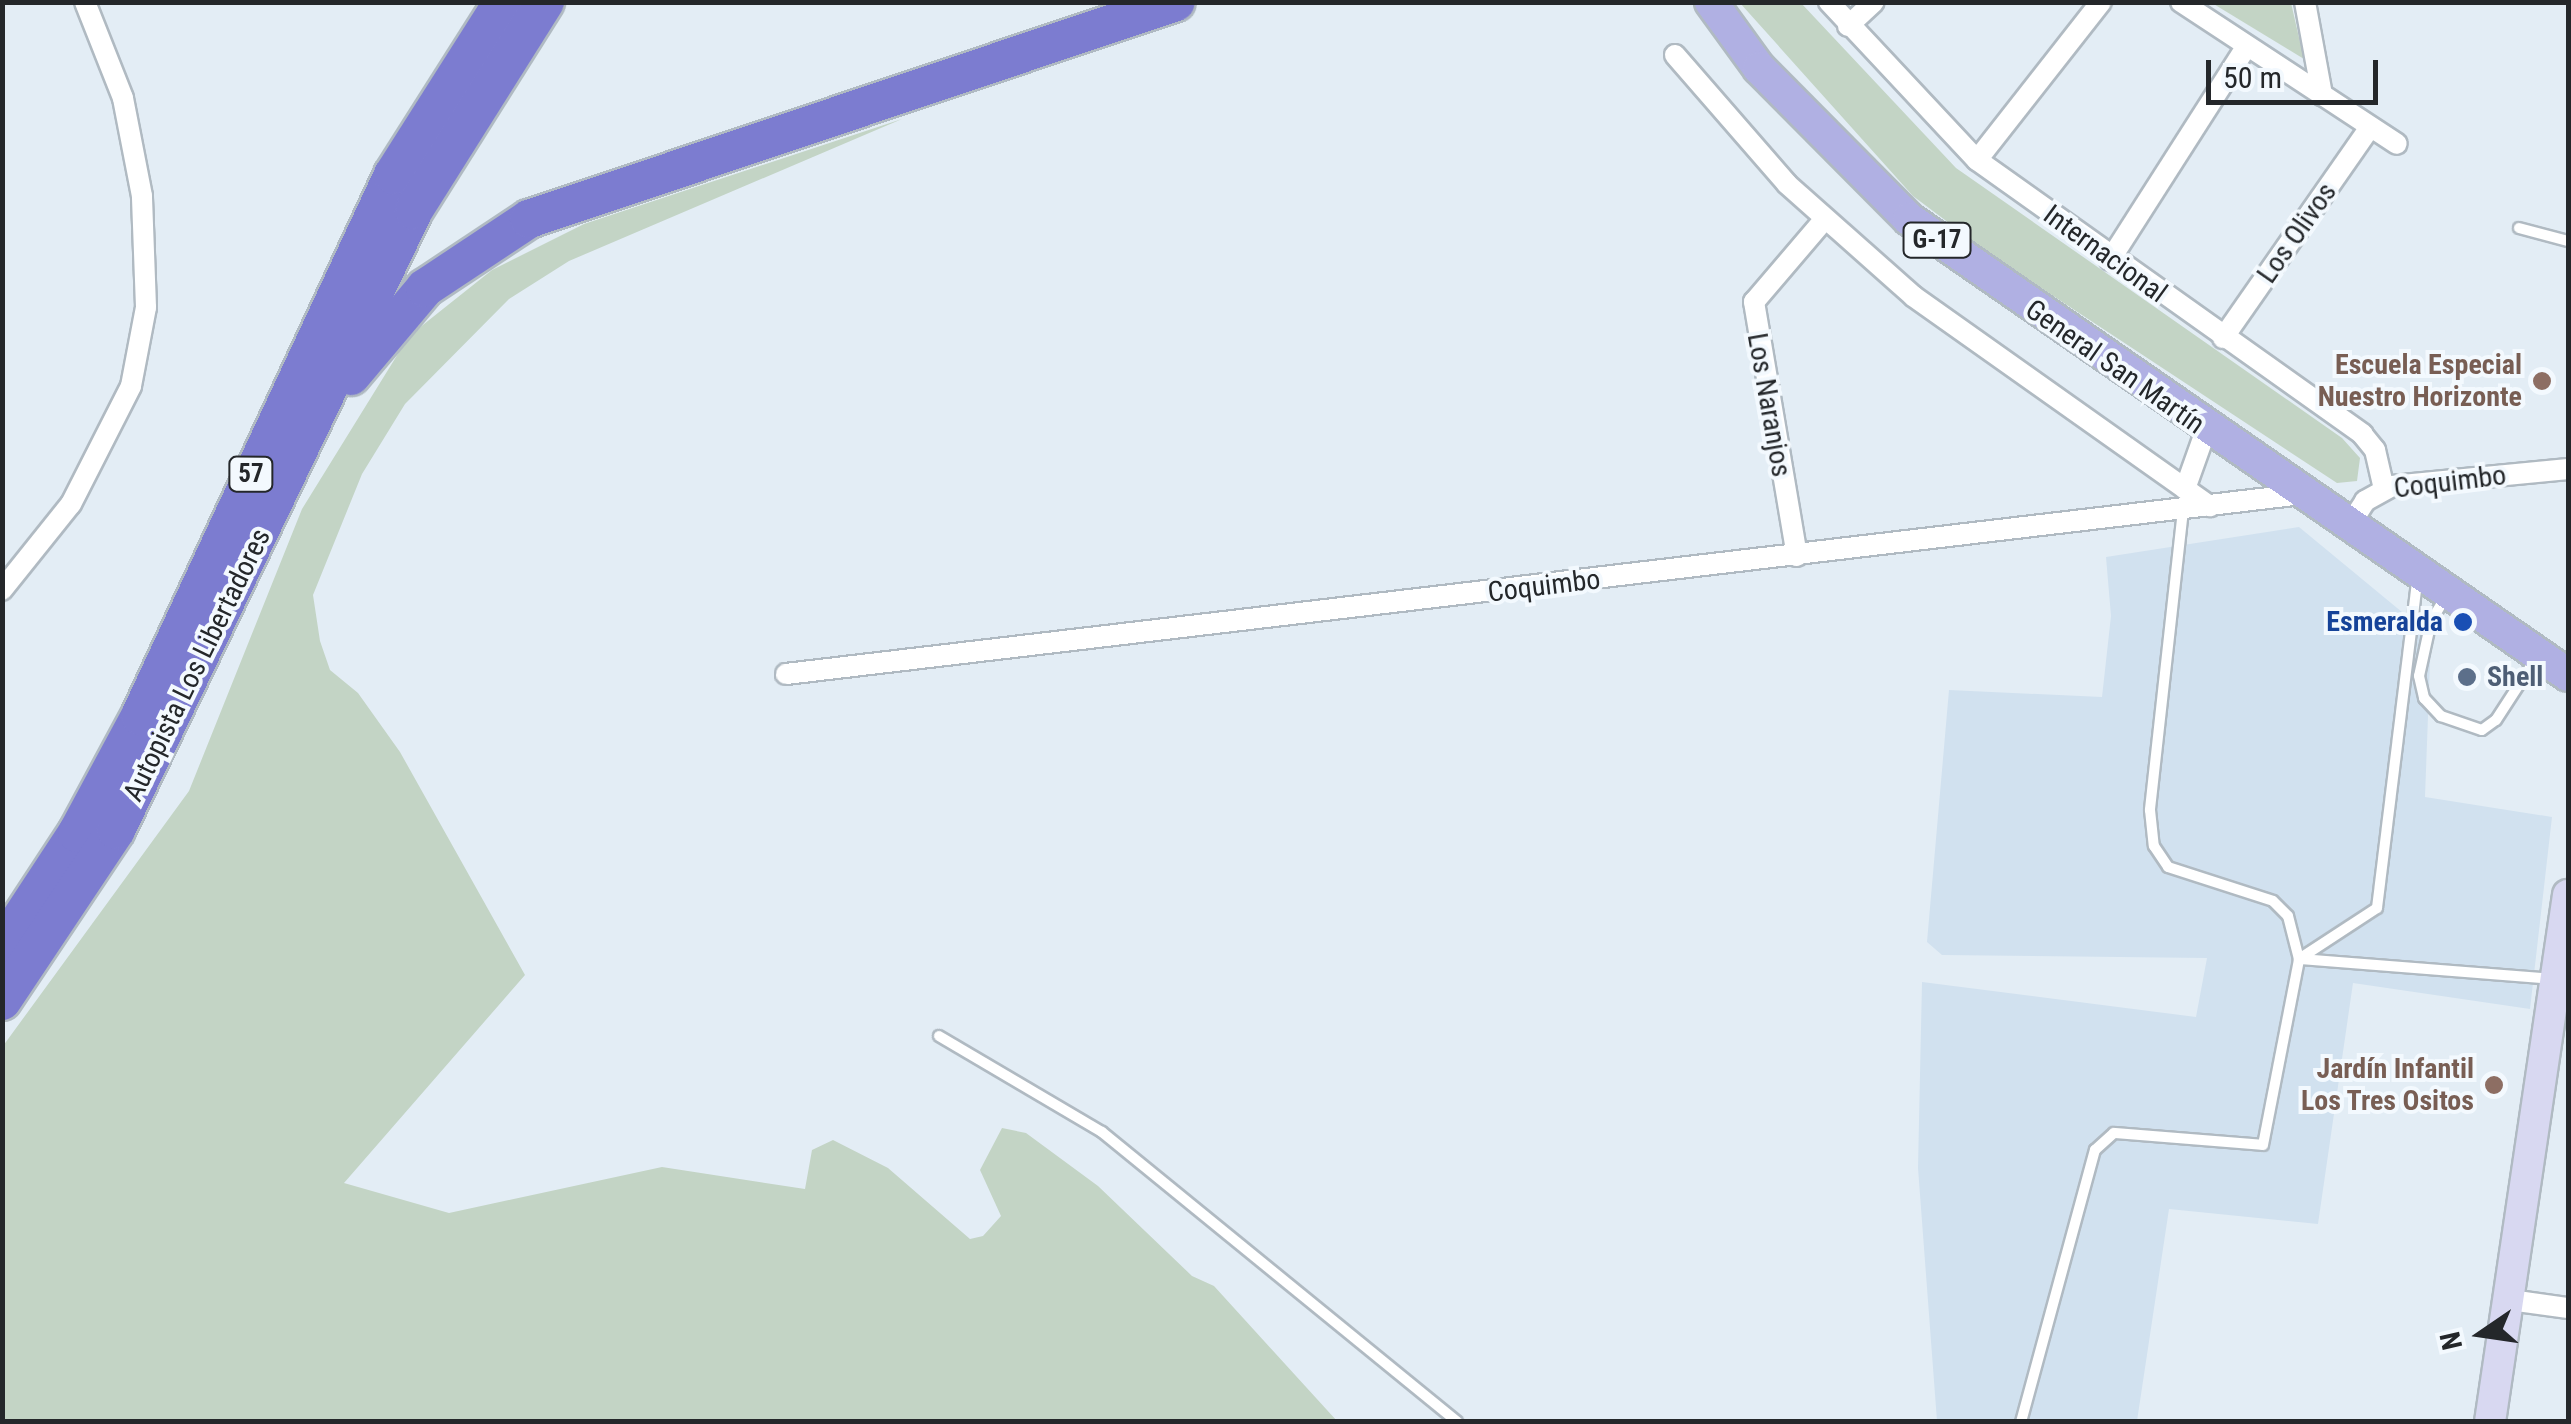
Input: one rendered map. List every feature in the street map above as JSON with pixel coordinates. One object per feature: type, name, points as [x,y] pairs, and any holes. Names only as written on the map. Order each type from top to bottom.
[{"type":"highway","name":"Autopista Los Libertadores","points":[[2,947],[77,833],[140,716],[393,176],[503,2]]},
{"type":"highway","name":"Autopista Los Libertadores","points":[[2,1002],[80,892],[134,797],[414,210],[546,2]]},
{"type":"highway","points":[[291,466],[395,319],[459,260],[505,232],[578,198],[1176,2]]},
{"type":"main road","name":"General San Martín","points":[[1711,2],[1759,68],[1909,219],[2206,430],[2568,676]]},
{"type":"street","points":[[2,590],[71,504],[114,420],[131,386],[146,307],[142,196],[127,118],[85,2]]},
{"type":"street","name":"Internacional","points":[[1829,2],[1978,160],[2110,260],[2362,434],[2378,459],[2384,488]]},
{"type":"street","points":[[1848,26],[1874,2]]},
{"type":"street","points":[[1978,160],[2100,2]]},
{"type":"street","points":[[2181,2],[2397,144]]},
{"type":"street","points":[[2304,2],[2322,95]]},
{"type":"street","points":[[2110,260],[2246,47]]},
{"type":"street","points":[[1676,55],[1825,219],[1913,296],[2184,499],[2210,506],[2302,494]]},
{"type":"street","name":"Los Olivos","points":[[2224,338],[2370,127]]},
{"type":"street","name":"Los Naranjos","points":[[1797,556],[1754,302],[1825,219]]},
{"type":"street","points":[[2184,499],[2206,430]]},
{"type":"street","name":"Coquimbo","points":[[2349,526],[2365,501],[2384,488],[2568,469]]},
{"type":"street","name":"Coquimbo","points":[[786,674],[1797,556],[2184,499]]},
{"type":"street","points":[[2490,1422],[2568,895]]},
{"type":"street","points":[[2510,1300],[2568,1308]]},
{"type":"lane","points":[[2519,228],[2568,241]]},
{"type":"lane","points":[[2022,1422],[2095,1150],[2114,1133],[2263,1145],[2299,958],[2288,916],[2273,901],[2168,867],[2154,846],[2150,810],[2184,499]]},
{"type":"lane","points":[[2299,958],[2377,908],[2418,573]]},
{"type":"lane","points":[[2448,594],[2431,621],[2420,676],[2424,698],[2442,716],[2462,728],[2482,730],[2496,720],[2538,655]]},
{"type":"lane","points":[[2299,958],[2555,979]]},
{"type":"lane","points":[[939,1036],[1102,1132],[1457,1422]]},
{"type":"shaded area","points":[[2299,527],[2431,636],[2425,797],[2552,817],[2530,1009],[2353,983],[2318,1224],[2169,1209],[2137,1421],[1937,1421],[1918,1168],[1922,982],[2196,1017],[2207,958],[1942,955],[1927,942],[1949,690],[2102,697],[2111,616],[2106,557]]},
{"type":"green space","points":[[1740,3],[1801,3],[1956,168],[2342,438],[2360,458],[2357,481],[2337,483],[1997,259],[1913,196]]},
{"type":"green space","points":[[2212,3],[2291,3],[2304,59]]},
{"type":"green space","points":[[902,119],[569,261],[509,299],[405,404],[362,474],[313,595],[320,641],[330,670],[358,693],[400,752],[525,975],[344,1183],[449,1213],[662,1167],[805,1189],[812,1150],[833,1140],[888,1168],[970,1239],[983,1236],[1001,1216],[980,1170],[1002,1128],[1026,1133],[1098,1186],[1192,1276],[1214,1286],[1337,1421],[3,1421],[3,1046],[189,791],[302,509],[409,336],[492,270],[584,224]]},
{"type":"place","name":"Escuela Especial Nuestro Horizonte","points":[[2542,381]]},
{"type":"place","name":"Esmeralda","points":[[2463,622]]},
{"type":"place","name":"Shell","points":[[2467,677]]},
{"type":"place","name":"Jardín Infantil Los Tres Ositos","points":[[2494,1085]]}]
